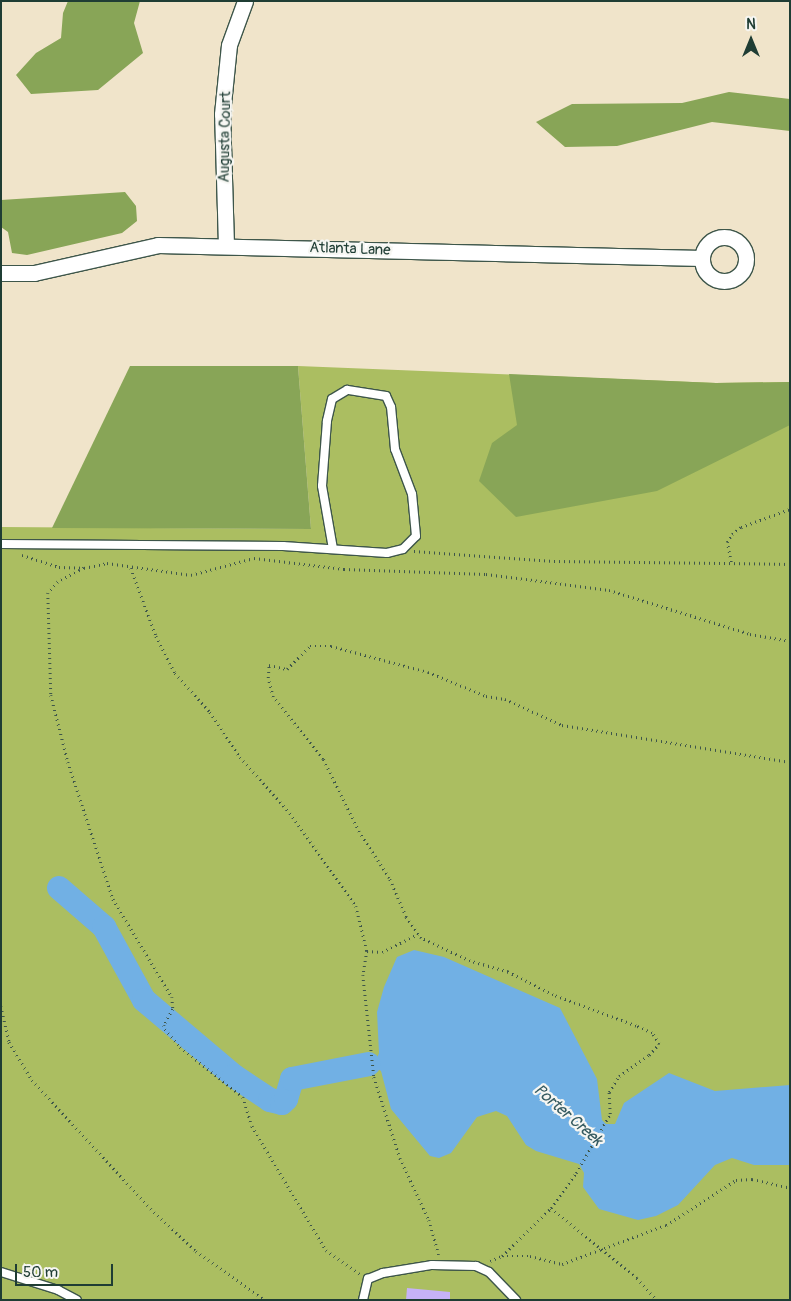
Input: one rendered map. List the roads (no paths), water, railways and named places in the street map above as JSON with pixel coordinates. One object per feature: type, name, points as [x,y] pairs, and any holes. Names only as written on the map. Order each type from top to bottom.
[{"type":"street","name":"Augusta Court","points":[[226,245],[222,114],[230,45],[245,1]]},
{"type":"street","name":"Atlanta Lane","points":[[1,273],[34,273],[158,245],[226,245],[702,258]]},
{"type":"lane","points":[[1,544],[283,546],[387,553],[403,549],[416,536],[412,494],[395,449],[391,407],[386,396],[348,390],[332,399],[327,421],[322,486],[333,549]]},
{"type":"lane","points":[[363,1300],[368,1279],[383,1273],[441,1264],[476,1266],[489,1272],[516,1300]]},
{"type":"lane","points":[[1,1272],[58,1290],[76,1300]]},
{"type":"water","points":[[414,950],[444,957],[560,1008],[597,1079],[602,1120],[606,1124],[615,1124],[624,1103],[669,1073],[715,1091],[790,1085],[790,1165],[754,1165],[732,1158],[715,1165],[678,1205],[656,1216],[638,1220],[599,1209],[583,1187],[584,1173],[579,1164],[536,1151],[526,1145],[507,1116],[496,1111],[477,1117],[451,1153],[439,1158],[430,1156],[391,1109],[381,1071],[374,1066],[379,1053],[377,1012],[384,987],[397,957]]},
{"type":"waterway","name":"Porter Creek","points":[[59,888],[104,927],[144,1000],[234,1076],[270,1100],[282,1103],[286,1099],[292,1079],[369,1064]]}]
